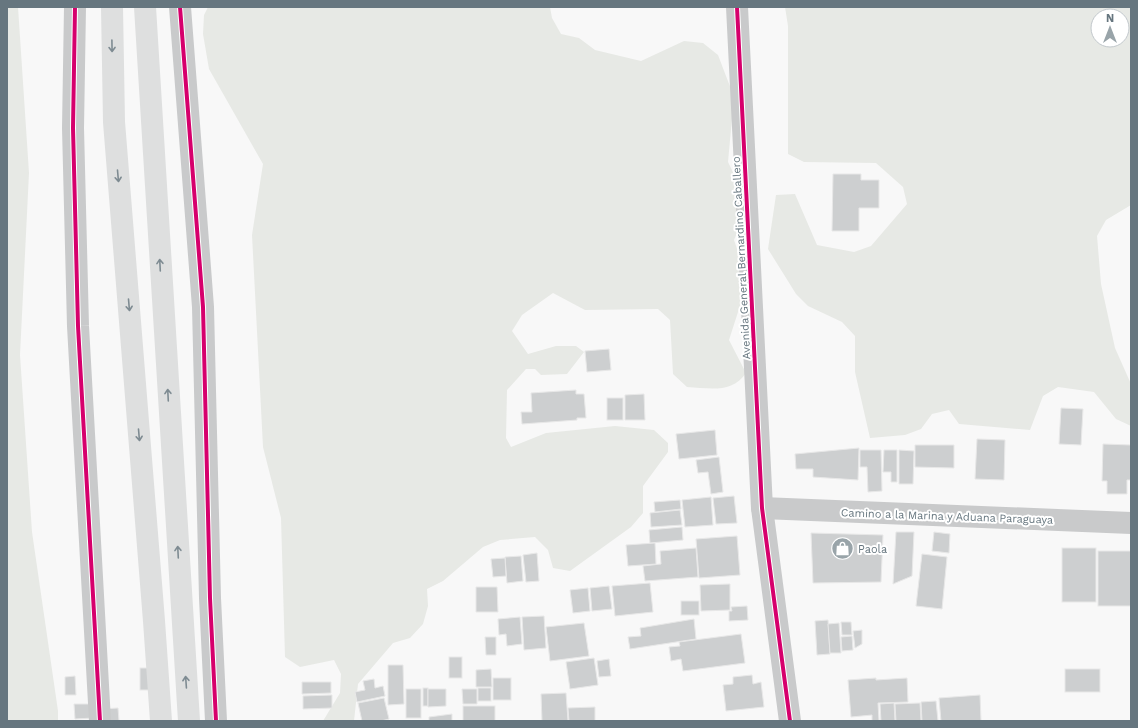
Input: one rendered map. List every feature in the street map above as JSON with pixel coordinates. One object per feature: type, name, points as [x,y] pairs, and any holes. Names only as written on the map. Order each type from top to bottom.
[{"type":"highway","points":[[112,7],[114,122],[154,621],[160,721]]},
{"type":"highway","points":[[145,7],[189,721]]},
{"type":"street","points":[[75,7],[73,128],[78,326],[100,721]]},
{"type":"street","points":[[180,7],[203,307],[210,598],[216,721]]},
{"type":"street","name":"Avenida General Bernardino Caballero","points":[[737,7],[762,508],[790,721]]},
{"type":"street","name":"Camino a la Marina y Aduana Paraguaya","points":[[762,508],[1131,523]]},
{"type":"shaded area","points":[[7,7],[18,7],[29,173],[20,355],[32,532],[58,711],[58,721],[7,721]]},
{"type":"shaded area","points":[[208,7],[550,7],[552,18],[561,34],[579,38],[595,50],[641,61],[684,41],[703,43],[718,55],[734,97],[728,162],[749,205],[734,240],[748,281],[729,340],[746,373],[740,380],[727,387],[712,389],[687,387],[673,374],[670,320],[658,309],[585,310],[553,293],[522,315],[512,331],[528,354],[556,346],[576,346],[584,352],[567,374],[541,375],[535,369],[526,369],[507,390],[506,438],[511,447],[546,433],[615,426],[654,430],[668,443],[668,452],[643,486],[643,513],[631,527],[570,571],[553,568],[548,550],[535,537],[500,540],[483,547],[443,581],[427,589],[428,606],[423,624],[410,638],[393,643],[358,684],[354,721],[323,721],[340,693],[341,674],[334,660],[300,667],[285,657],[281,518],[263,447],[252,235],[263,164],[209,69],[203,34],[204,15]]},
{"type":"shaded area","points":[[785,7],[1131,7],[1131,205],[1106,220],[1097,236],[1101,284],[1115,348],[1131,384],[1131,426],[1116,419],[1094,392],[1058,387],[1043,396],[1030,430],[959,424],[949,410],[932,414],[921,429],[905,435],[870,438],[855,372],[855,336],[842,322],[808,306],[796,294],[768,249],[776,195],[795,194],[817,245],[854,252],[871,246],[907,204],[903,187],[876,163],[804,162],[788,154],[788,26]]},
{"type":"building","points":[[833,174],[861,174],[861,180],[879,180],[879,208],[859,208],[859,231],[832,231]]},
{"type":"building","points":[[609,349],[611,370],[587,372],[585,351]]},
{"type":"building","points":[[576,390],[576,394],[584,394],[586,418],[522,424],[521,412],[532,412],[531,393]]},
{"type":"building","points":[[644,394],[645,420],[625,420],[625,395]]},
{"type":"building","points":[[607,398],[623,398],[623,420],[607,420]]},
{"type":"building","points":[[1061,408],[1083,409],[1081,445],[1059,444]]},
{"type":"building","points":[[715,430],[717,455],[679,459],[676,434]]},
{"type":"building","points":[[977,439],[1005,440],[1004,480],[975,479]]},
{"type":"building","points":[[1103,444],[1131,445],[1131,480],[1127,480],[1127,494],[1107,494],[1107,481],[1102,481]]},
{"type":"building","points":[[915,445],[954,445],[954,468],[915,467]]},
{"type":"building","points":[[859,448],[858,480],[813,477],[813,469],[796,469],[795,454]]},
{"type":"building","points":[[860,450],[881,450],[882,491],[868,492],[867,467],[860,467]]},
{"type":"building","points":[[884,450],[897,450],[897,482],[891,482],[891,472],[883,472]]},
{"type":"building","points":[[899,450],[914,451],[913,484],[899,484]]},
{"type":"building","points":[[719,457],[723,492],[711,494],[708,472],[698,473],[696,460]]},
{"type":"building","points":[[734,496],[737,523],[716,524],[713,498]]},
{"type":"building","points":[[711,497],[713,525],[685,527],[682,500]]},
{"type":"building","points":[[680,500],[681,509],[655,512],[654,502]]},
{"type":"building","points":[[680,510],[682,525],[651,527],[650,513]]},
{"type":"building","points":[[682,527],[683,540],[650,543],[649,530]]},
{"type":"building","points":[[896,532],[914,532],[912,576],[893,584]]},
{"type":"building","points":[[934,532],[950,534],[949,553],[932,551]]},
{"type":"building","points":[[811,533],[883,535],[881,582],[813,583]]},
{"type":"building","points":[[737,536],[740,575],[699,578],[696,539]]},
{"type":"building","points":[[655,543],[656,564],[628,566],[626,545]]},
{"type":"building","points":[[696,548],[698,577],[645,581],[643,566],[661,564],[660,551]]},
{"type":"building","points":[[1062,548],[1096,548],[1096,602],[1062,602]]},
{"type":"building","points":[[1098,551],[1131,551],[1131,606],[1098,606]]},
{"type":"building","points":[[537,553],[539,581],[526,582],[523,555]]},
{"type":"building","points":[[922,554],[947,557],[942,609],[916,606]]},
{"type":"building","points":[[521,556],[523,581],[507,583],[505,557]]},
{"type":"building","points":[[505,558],[506,576],[493,577],[491,559]]},
{"type":"building","points":[[650,583],[653,612],[615,616],[612,586]]},
{"type":"building","points":[[730,584],[730,610],[701,611],[700,585]]},
{"type":"building","points":[[609,586],[612,609],[592,611],[590,588]]},
{"type":"building","points":[[476,587],[497,587],[498,612],[476,612]]},
{"type":"building","points":[[588,588],[590,611],[573,613],[570,590]]},
{"type":"building","points":[[681,601],[699,601],[699,615],[681,615]]},
{"type":"building","points":[[747,606],[748,620],[729,621],[729,611],[732,611],[731,607]]},
{"type":"building","points":[[544,616],[546,648],[524,650],[522,617]]},
{"type":"building","points":[[520,617],[522,644],[507,646],[506,634],[499,635],[498,619]]},
{"type":"building","points":[[694,619],[696,639],[630,649],[628,637],[641,636],[640,628]]},
{"type":"building","points":[[828,620],[830,654],[817,655],[815,621]]},
{"type":"building","points":[[841,622],[851,622],[852,635],[842,635]]},
{"type":"building","points":[[584,623],[589,656],[550,661],[546,627]]},
{"type":"building","points":[[839,623],[841,653],[830,653],[828,624]]},
{"type":"building","points":[[862,630],[862,644],[855,648],[853,631]]},
{"type":"building","points":[[741,634],[745,663],[683,671],[681,659],[671,661],[669,647],[680,646],[679,642]]},
{"type":"building","points":[[852,636],[853,650],[842,651],[841,637]]},
{"type":"building","points":[[485,637],[496,637],[496,655],[486,655]]},
{"type":"building","points":[[449,657],[462,657],[462,678],[449,678]]},
{"type":"building","points":[[594,658],[598,685],[570,689],[566,662]]},
{"type":"building","points":[[609,659],[611,676],[599,677],[597,661]]},
{"type":"building","points":[[388,665],[403,665],[404,704],[388,705]]},
{"type":"building","points":[[140,668],[156,668],[156,690],[140,690]]},
{"type":"building","points":[[491,669],[492,687],[476,687],[476,670]]},
{"type":"building","points":[[1065,669],[1100,669],[1100,692],[1065,692]]},
{"type":"building","points":[[752,675],[753,684],[761,682],[764,707],[726,711],[723,685],[733,684],[733,677]]},
{"type":"building","points":[[75,676],[76,695],[65,695],[65,677]]},
{"type":"building","points":[[493,678],[511,678],[511,700],[493,700]]},
{"type":"building","points":[[876,678],[876,680],[907,678],[908,702],[878,703],[879,721],[872,721],[872,715],[851,717],[848,680]]},
{"type":"building","points":[[374,679],[375,688],[383,686],[385,696],[357,702],[355,692],[365,690],[363,681]]},
{"type":"building","points":[[302,682],[331,682],[331,693],[302,694]]},
{"type":"building","points":[[423,688],[428,688],[428,706],[423,706]]},
{"type":"building","points":[[478,688],[491,688],[491,701],[478,701]]},
{"type":"building","points":[[406,689],[421,689],[421,718],[406,718]]},
{"type":"building","points":[[428,689],[446,689],[446,706],[428,707]]},
{"type":"building","points":[[462,689],[477,689],[477,704],[463,704]]},
{"type":"building","points":[[566,693],[568,721],[542,721],[541,694]]},
{"type":"building","points":[[332,695],[332,708],[303,709],[303,696]]},
{"type":"building","points":[[980,695],[981,721],[941,721],[939,698]]},
{"type":"building","points":[[384,698],[389,719],[381,721],[362,721],[358,703]]},
{"type":"building","points":[[936,701],[938,721],[922,721],[921,702]]},
{"type":"building","points":[[894,703],[895,721],[881,721],[880,704]]},
{"type":"building","points":[[920,703],[921,721],[896,721],[895,704]]},
{"type":"building","points":[[74,704],[92,704],[93,718],[75,719]]},
{"type":"building","points":[[463,706],[495,706],[495,721],[463,721]]},
{"type":"building","points":[[595,707],[595,721],[569,721],[568,708]]},
{"type":"building","points":[[118,708],[119,721],[103,721],[102,709]]},
{"type":"building","points":[[452,714],[452,721],[429,721],[429,717]]},
{"type":"cycle path","points":[[75,7],[73,128],[78,326],[100,721]]},
{"type":"cycle path","points":[[180,7],[203,307],[210,598],[216,721]]},
{"type":"cycle path","points":[[737,7],[762,508],[790,721]]},
{"type":"place","name":"Paola","points":[[843,549]]}]
